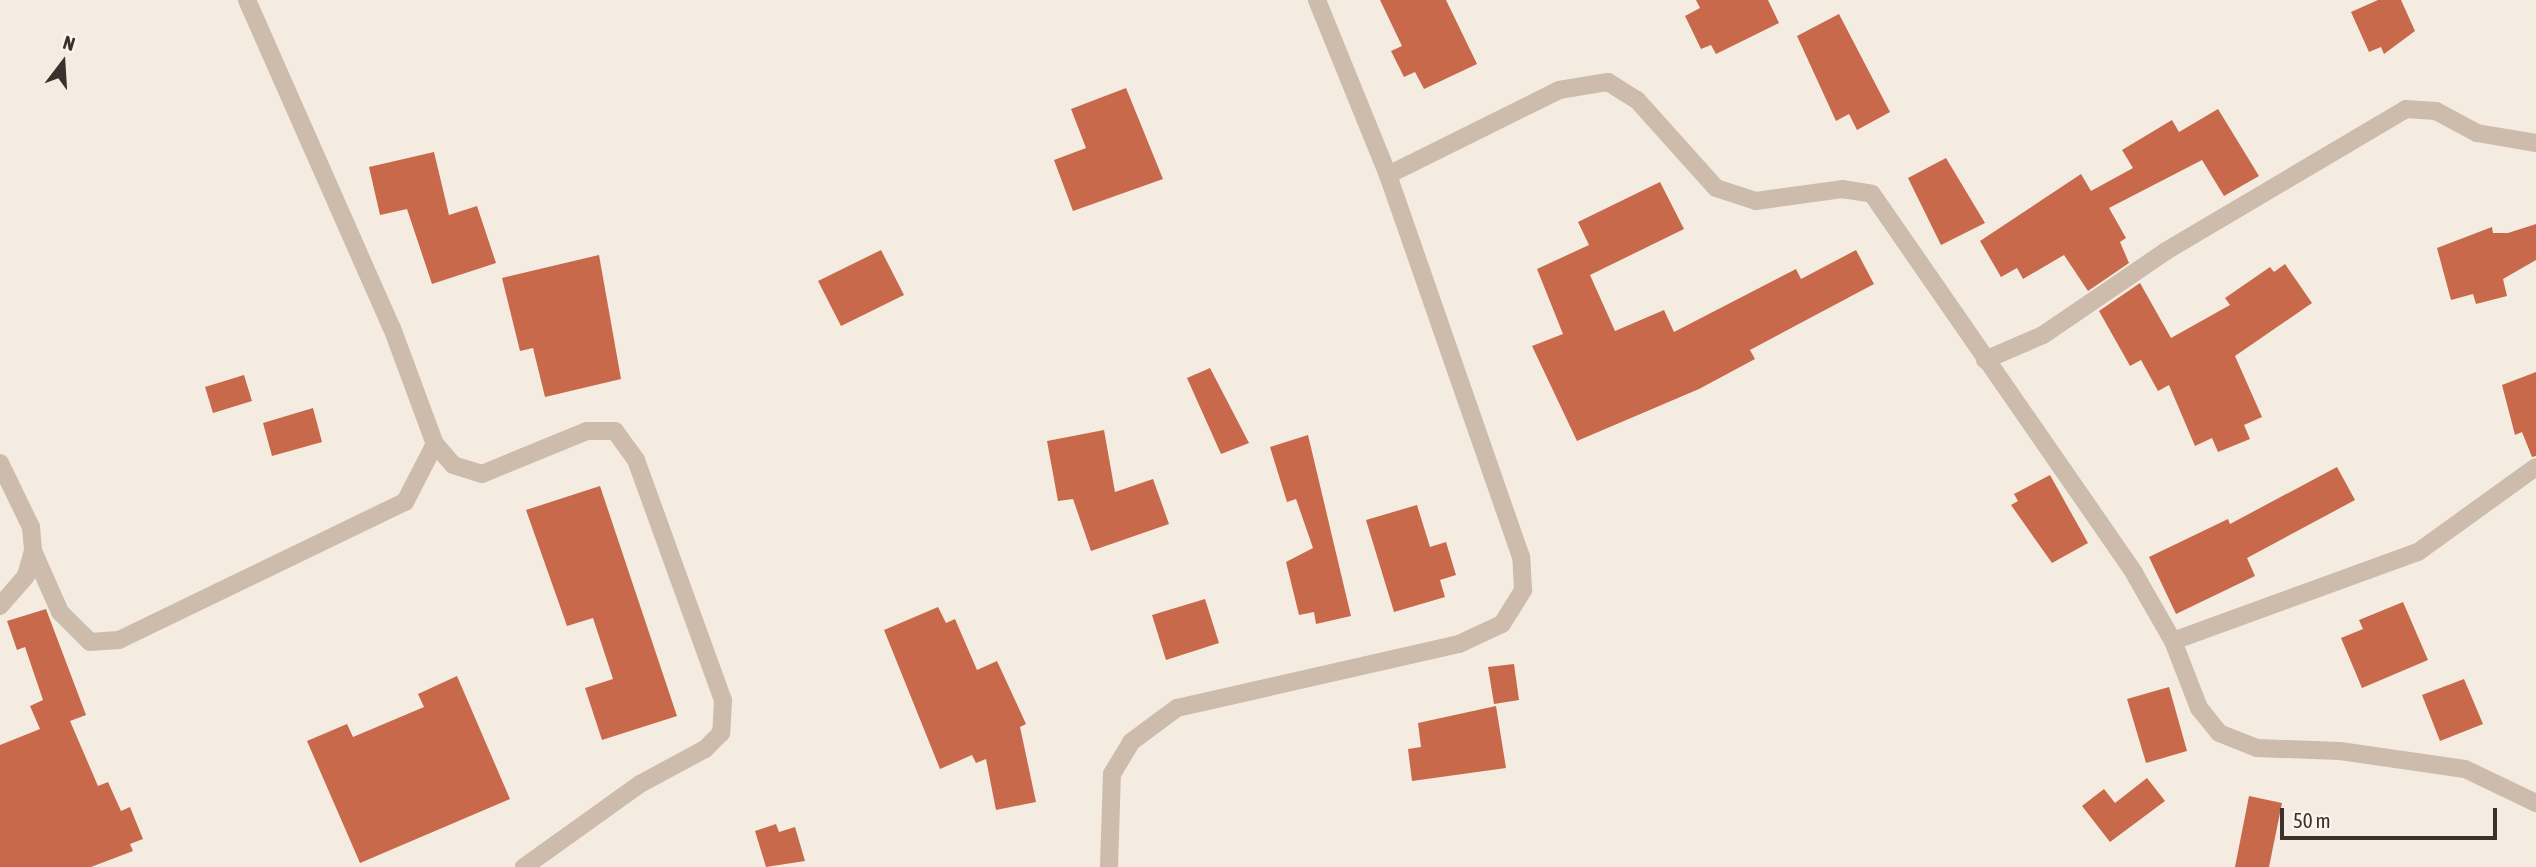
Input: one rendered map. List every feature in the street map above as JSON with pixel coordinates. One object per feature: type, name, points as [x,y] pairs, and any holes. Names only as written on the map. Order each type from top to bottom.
[{"type":"street","points":[[247,0],[392,328],[435,444],[453,465],[482,474],[587,430],[615,431],[636,460],[723,700],[721,733],[705,749],[639,784],[524,867]]},
{"type":"street","points":[[1109,867],[1112,774],[1131,742],[1177,708],[1459,644],[1502,625],[1522,590],[1521,557],[1388,175],[1317,0]]},
{"type":"street","points":[[1388,175],[1559,90],[1608,82],[1637,100],[1716,188],[1756,201],[1842,189],[1872,194],[2134,573],[2173,641],[2199,708],[2219,733],[2257,748],[2340,751],[2465,769],[2536,803]]},
{"type":"street","points":[[1985,359],[2043,335],[2166,251],[2406,108],[2436,111],[2477,133],[2536,143]]},
{"type":"street","points":[[0,463],[31,527],[33,551],[60,612],[90,642],[119,640],[405,502],[435,444]]},
{"type":"street","points":[[2173,641],[2418,552],[2536,467]]},
{"type":"street","points":[[0,606],[26,576],[33,551]]},
{"type":"building","points":[[1380,0],[1446,0],[1477,64],[1424,89],[1415,72],[1404,77],[1391,51],[1402,46]]},
{"type":"building","points":[[1696,0],[1768,0],[1779,23],[1716,54],[1711,45],[1701,49],[1685,16],[1700,8]]},
{"type":"building","points":[[2378,0],[2401,0],[2415,31],[2384,54],[2381,47],[2369,52],[2351,12]]},
{"type":"building","points":[[1839,14],[1890,112],[1857,130],[1849,114],[1836,121],[1797,36]]},
{"type":"building","points":[[1126,88],[1163,179],[1073,211],[1054,160],[1086,148],[1071,109]]},
{"type":"building","points":[[2218,109],[2259,176],[2224,196],[2202,160],[2109,208],[2126,238],[2120,242],[2129,263],[2088,291],[2064,255],[2023,279],[2017,268],[2001,277],[1980,241],[2081,174],[2091,191],[2133,168],[2122,150],[2172,120],[2179,132]]},
{"type":"building","points":[[434,152],[449,215],[477,206],[496,263],[432,284],[407,209],[380,215],[369,167]]},
{"type":"building","points":[[1946,158],[1985,223],[1941,245],[1908,178]]},
{"type":"building","points":[[1660,182],[1684,229],[1590,275],[1615,331],[1664,310],[1674,332],[1796,269],[1801,279],[1856,250],[1874,284],[1750,350],[1755,359],[1699,389],[1577,441],[1532,346],[1563,334],[1537,269],[1589,245],[1578,222]]},
{"type":"building","points":[[2536,224],[2536,260],[2503,279],[2507,296],[2476,304],[2473,294],[2451,300],[2437,248],[2492,227],[2493,233],[2508,233]]},
{"type":"building","points":[[881,250],[904,295],[841,326],[818,281]]},
{"type":"building","points":[[599,255],[621,379],[545,397],[533,348],[520,351],[502,278]]},
{"type":"building","points":[[2285,264],[2312,303],[2235,356],[2262,417],[2244,425],[2250,439],[2218,452],[2212,438],[2195,446],[2169,385],[2158,391],[2141,360],[2130,366],[2099,311],[2140,283],[2171,338],[2230,305],[2225,298],[2270,267],[2274,272]]},
{"type":"building","points":[[1210,368],[1249,443],[1221,454],[1187,378]]},
{"type":"building","points":[[2536,372],[2536,456],[2532,457],[2522,432],[2515,435],[2502,385]]},
{"type":"building","points":[[244,375],[252,401],[213,413],[205,387]]},
{"type":"building","points":[[313,408],[322,442],[272,456],[263,423]]},
{"type":"building","points":[[1104,430],[1115,492],[1153,479],[1169,524],[1091,551],[1073,499],[1058,501],[1047,441]]},
{"type":"building","points":[[1308,435],[1351,616],[1316,624],[1314,612],[1299,615],[1286,562],[1313,548],[1296,499],[1287,502],[1270,447]]},
{"type":"building","points":[[2337,467],[2355,500],[2247,558],[2255,576],[2176,614],[2149,557],[2228,519],[2230,524]]},
{"type":"building","points":[[2050,475],[2088,543],[2052,563],[2011,505],[2018,501],[2014,494]]},
{"type":"building","points":[[600,486],[677,716],[602,740],[585,688],[613,679],[593,618],[567,626],[526,510]]},
{"type":"building","points":[[1417,505],[1430,547],[1446,542],[1456,575],[1440,580],[1445,597],[1394,612],[1366,520]]},
{"type":"building","points":[[1205,599],[1219,643],[1166,660],[1152,615]]},
{"type":"building","points":[[2403,602],[2428,660],[2362,688],[2341,638],[2363,629],[2359,620]]},
{"type":"building","points":[[938,607],[946,623],[955,619],[977,670],[997,661],[1026,724],[1020,727],[1036,802],[996,810],[986,759],[976,763],[972,755],[940,769],[884,630]]},
{"type":"building","points":[[46,609],[86,715],[70,721],[98,786],[108,782],[121,811],[130,807],[143,839],[130,844],[133,851],[91,867],[0,867],[0,745],[40,729],[30,706],[43,700],[25,647],[17,650],[7,621]]},
{"type":"building","points":[[1514,664],[1519,700],[1494,704],[1488,667]]},
{"type":"building","points":[[457,676],[510,799],[360,863],[307,741],[347,724],[353,737],[424,707],[418,694]]},
{"type":"building","points":[[2464,679],[2483,724],[2440,741],[2422,695]]},
{"type":"building","points":[[2169,687],[2187,751],[2146,763],[2127,699]]},
{"type":"building","points":[[1496,706],[1506,768],[1412,781],[1408,749],[1421,747],[1418,723]]},
{"type":"building","points":[[2147,778],[2165,801],[2110,842],[2082,806],[2104,789],[2115,803]]},
{"type":"building","points":[[2249,796],[2282,803],[2269,867],[2235,867]]},
{"type":"building","points":[[776,824],[779,832],[795,827],[805,861],[766,867],[755,831]]}]
